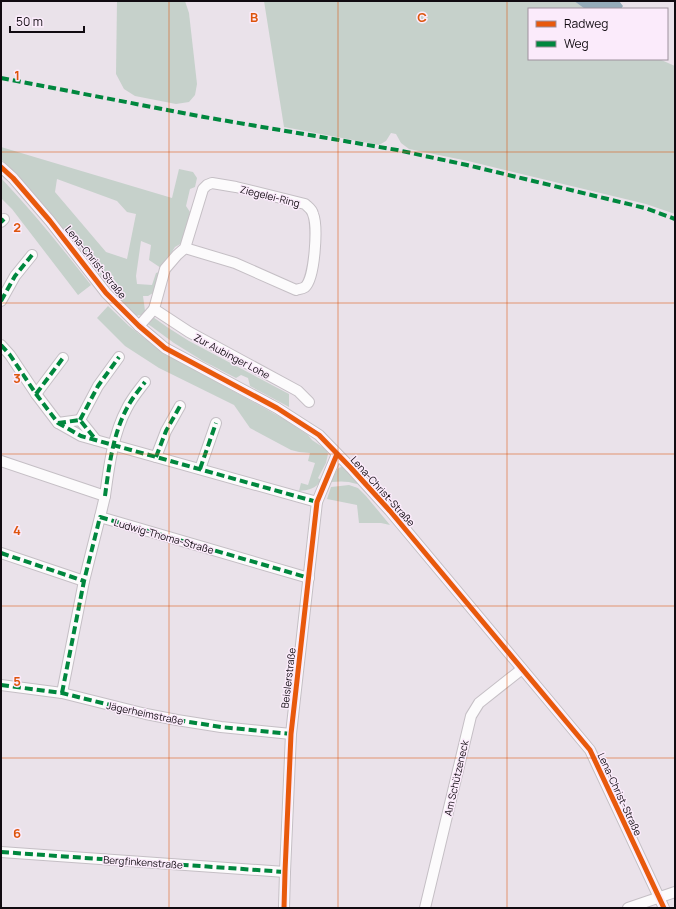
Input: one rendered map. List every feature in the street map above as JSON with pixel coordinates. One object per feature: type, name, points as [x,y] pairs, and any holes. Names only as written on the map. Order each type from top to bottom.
[{"type":"street","name":"Lena-Christ-Straße","points":[[1,167],[13,178],[50,221],[106,293],[139,326],[165,348],[277,408],[319,435],[395,517],[590,750],[664,908]]},
{"type":"street","name":"Ziegelei-Ring","points":[[139,326],[154,309],[165,269],[185,248],[203,189],[206,185],[212,183],[236,187],[305,204],[310,208],[315,221],[315,258],[308,281],[305,287],[301,289],[296,290],[235,263],[185,248]]},
{"type":"street","points":[[1,301],[15,276],[32,255]]},
{"type":"street","name":"Zur Aubinger Lohe","points":[[154,309],[189,332],[298,391],[309,402]]},
{"type":"street","points":[[1,345],[10,355],[36,394],[58,423],[81,436],[317,502]]},
{"type":"street","points":[[80,420],[98,386],[119,357]]},
{"type":"street","points":[[36,394],[63,358]]},
{"type":"street","points":[[100,517],[114,445],[122,420],[133,398],[145,382]]},
{"type":"street","points":[[156,457],[166,431],[180,406]]},
{"type":"street","points":[[58,423],[80,420]]},
{"type":"street","points":[[80,420],[96,440]]},
{"type":"street","points":[[200,469],[216,423]]},
{"type":"street","name":"Beislerstraße","points":[[284,908],[291,734],[317,502],[337,454]]},
{"type":"street","points":[[1,461],[105,496]]},
{"type":"street","name":"Ludwig-Thoma-Straße","points":[[62,693],[84,581],[100,517],[309,578]]},
{"type":"street","points":[[1,553],[84,581]]},
{"type":"street","name":"Am Schützeneck","points":[[424,908],[471,716],[479,703],[522,670]]},
{"type":"street","name":"Jägerheimstraße","points":[[1,685],[62,693],[146,714],[177,720],[221,727],[291,734]]},
{"type":"street","name":"Bergfinkenstraße","points":[[1,852],[285,872]]},
{"type":"street","points":[[628,908],[675,892]]},
{"type":"shaded area","points":[[117,1],[185,1],[189,13],[197,84],[195,95],[189,102],[176,104],[135,96],[124,89],[116,74]]},
{"type":"shaded area","points":[[264,1],[574,1],[584,8],[528,8],[528,60],[661,60],[675,66],[675,214],[646,204],[468,161],[409,149],[401,143],[396,134],[391,133],[386,141],[379,145],[284,127]]},
{"type":"shaded area","points":[[1,147],[172,198],[179,169],[193,172],[197,178],[195,187],[190,189],[186,206],[190,212],[182,243],[175,247],[161,268],[149,260],[151,245],[141,241],[136,276],[137,284],[152,285],[156,273],[159,272],[153,293],[148,296],[143,296],[145,311],[142,315],[135,316],[115,294],[82,251],[1,159]],"holes":[[[57,179],[117,201],[127,212],[136,214],[127,259],[106,252],[55,192]]]},
{"type":"shaded area","points":[[1,178],[47,230],[91,285],[78,295],[12,209],[1,198]]},
{"type":"shaded area","points":[[108,306],[129,326],[162,352],[284,419],[324,448],[328,454],[326,463],[318,478],[321,480],[319,483],[312,488],[299,491],[301,483],[308,485],[315,463],[308,461],[310,453],[291,450],[250,428],[234,405],[159,368],[125,346],[97,318]]},
{"type":"shaded area","points":[[153,317],[189,341],[289,394],[289,407],[250,386],[248,378],[241,375],[236,378],[203,361],[174,343],[148,324]]},
{"type":"shaded area","points":[[345,466],[360,481],[357,484],[351,482],[331,482],[337,469]]},
{"type":"shaded area","points":[[349,485],[358,488],[390,525],[381,523],[359,523],[357,505],[327,499],[331,487]]},
{"type":"water","points":[[574,1],[619,1],[623,6],[622,8],[584,8]]},
{"type":"marked path","points":[[1,78],[204,117],[397,150],[467,165],[645,208],[675,219]]},
{"type":"marked path","points":[[1,222],[4,219]]},
{"type":"marked path","points":[[1,301],[15,276],[32,255]]},
{"type":"marked path","points":[[1,345],[10,355],[36,394],[58,423],[81,436],[317,502],[317,504]]},
{"type":"marked path","points":[[80,420],[98,386],[119,357]]},
{"type":"marked path","points":[[36,394],[63,358]]},
{"type":"marked path","points":[[105,496],[110,462],[118,428],[129,404],[145,382]]},
{"type":"marked path","points":[[156,457],[166,431],[180,406]]},
{"type":"marked path","points":[[58,423],[80,420],[96,440]]},
{"type":"marked path","points":[[200,469],[216,423]]},
{"type":"marked path","points":[[62,693],[84,581],[100,517],[309,578]]},
{"type":"marked path","points":[[1,553],[84,581]]},
{"type":"marked path","points":[[1,685],[62,693],[146,714],[177,720],[221,727],[291,734]]},
{"type":"marked path","points":[[1,852],[285,872]]},
{"type":"cycle path","points":[[1,167],[13,178],[50,221],[106,293],[139,326],[165,348],[277,408],[319,435],[390,511],[590,750],[664,908]]},
{"type":"cycle path","points":[[284,908],[291,734],[317,502],[337,454]]}]
